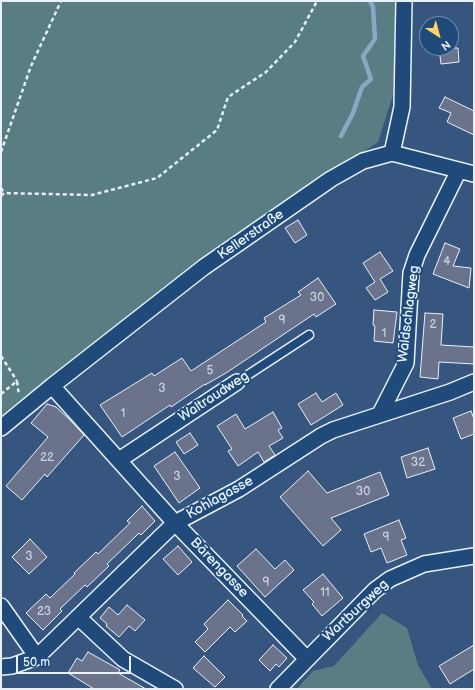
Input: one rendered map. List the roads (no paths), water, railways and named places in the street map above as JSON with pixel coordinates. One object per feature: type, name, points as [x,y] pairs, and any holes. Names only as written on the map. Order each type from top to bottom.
[{"type":"street","points":[[404,1],[402,107],[392,153],[474,174]]},
{"type":"street","name":"Kellerstraße","points":[[1,428],[52,386],[204,267],[331,179],[363,162],[392,153]]},
{"type":"street","name":"Waldschlagweg","points":[[380,414],[406,363],[412,273],[417,255],[459,170]]},
{"type":"street","name":"Waltraudweg","points":[[119,460],[237,382]]},
{"type":"street","name":"Kohlagasse","points":[[1,667],[12,666],[37,657],[176,523],[239,490],[321,436],[333,430],[450,392],[474,382]]},
{"type":"street","name":"Bärengasse","points":[[52,386],[176,523],[306,659]]},
{"type":"street","name":"Wartburgweg","points":[[278,689],[375,590],[390,579],[424,564],[474,556]]},
{"type":"street","points":[[1,606],[37,657]]},
{"type":"street","points":[[78,617],[123,659],[175,689]]},
{"type":"lane","name":"Waltraudweg","points":[[237,382],[309,335]]},
{"type":"waterway","points":[[341,136],[353,113],[362,87],[371,79],[363,56],[375,39],[373,7],[370,1]]}]
